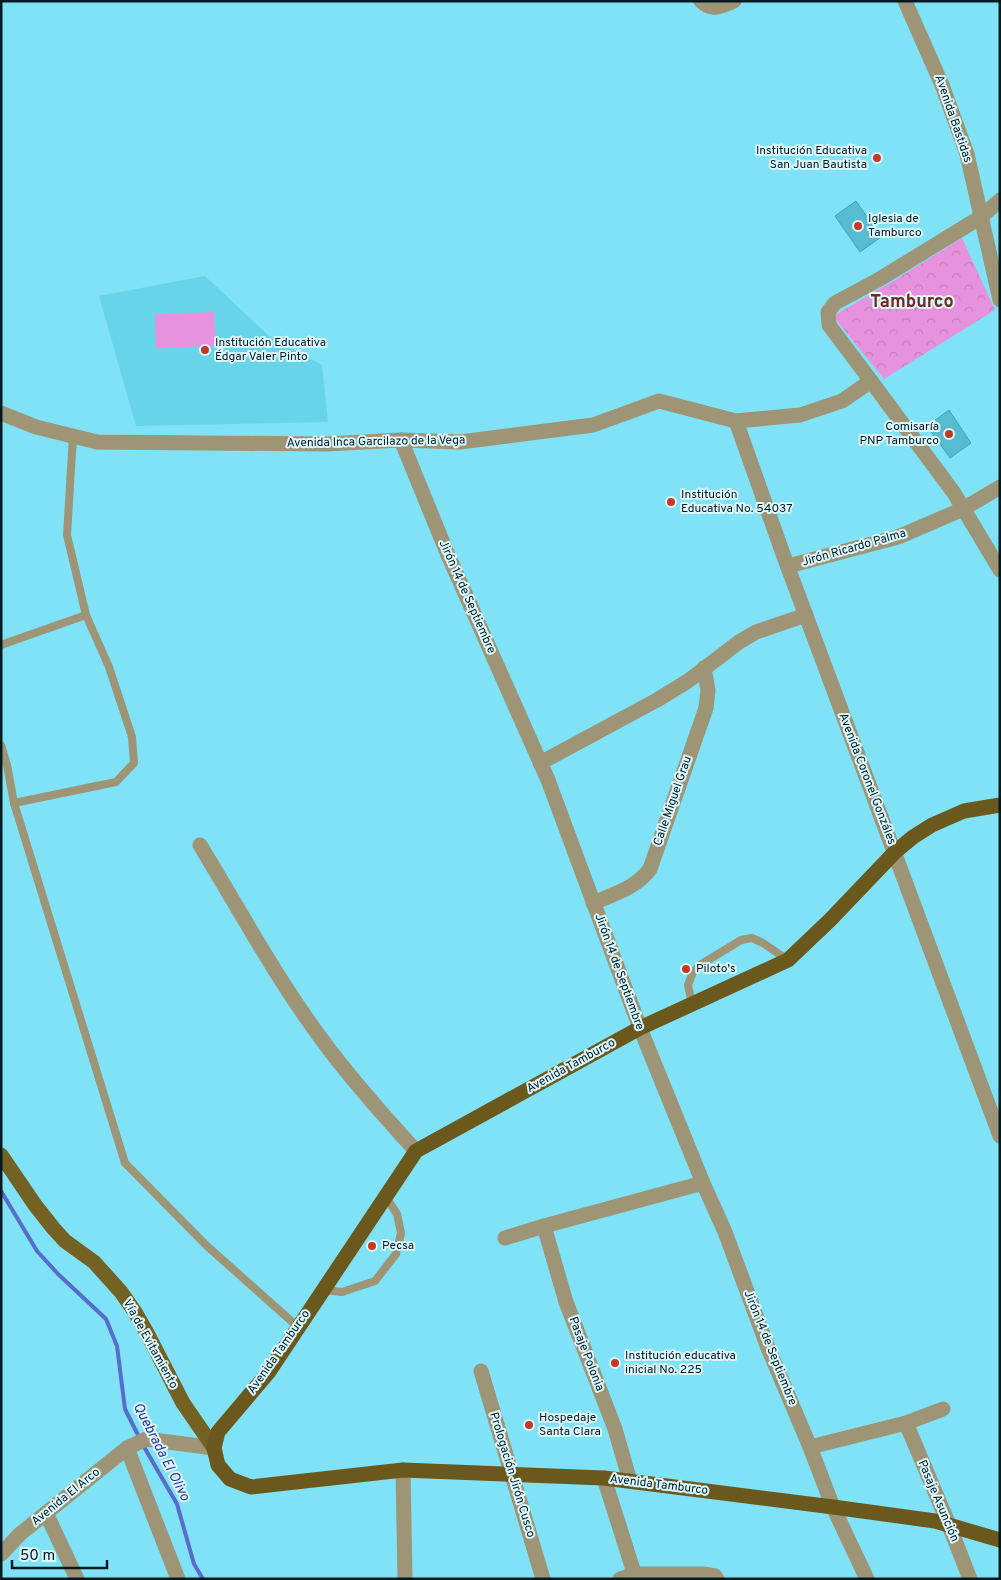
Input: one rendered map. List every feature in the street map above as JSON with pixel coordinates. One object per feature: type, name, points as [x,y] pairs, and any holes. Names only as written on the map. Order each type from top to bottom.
[{"type":"highway","name":"Avenida Tamburco","points":[[1000,805],[964,811],[932,825],[913,838],[895,852],[830,920],[788,960],[640,1028],[416,1151],[268,1373],[218,1432],[214,1448],[218,1465],[230,1479],[251,1487],[403,1470],[604,1478],[833,1506],[935,1521],[1000,1540]]},
{"type":"main road","name":"Vía de Evitamiento","points":[[1,1155],[54,1229],[65,1241],[94,1262],[121,1292],[143,1326],[183,1403],[214,1448]]},
{"type":"street","points":[[701,1],[706,6],[716,8],[734,1]]},
{"type":"street","name":"Avenida Bastidas","points":[[905,1],[942,85],[967,154],[1000,300]]},
{"type":"street","points":[[1000,200],[981,217],[835,304],[828,312],[828,325],[954,493],[1000,570]]},
{"type":"street","name":"Avenida Inca Garcilazo de la Vega","points":[[1,414],[36,427],[98,442],[326,444],[401,440],[460,442],[592,425],[658,401],[736,421],[800,415],[842,401],[871,381]]},
{"type":"street","name":"Avenida Coronel Gonzáles","points":[[736,421],[1000,1136]]},
{"type":"street","name":"Jirón 14 de Septiembre","points":[[401,440],[448,555],[548,780],[640,1028],[725,1232],[768,1348],[833,1506],[867,1579]]},
{"type":"street","name":"Jirón Ricardo Palma","points":[[788,566],[898,537],[964,509],[1000,488]]},
{"type":"street","points":[[540,763],[657,700],[688,681],[739,642],[756,632],[806,614]]},
{"type":"street","name":"Calle Miguel Grau","points":[[594,903],[634,885],[650,869],[706,708],[708,690],[704,668]]},
{"type":"street","points":[[200,845],[294,1001],[369,1099],[416,1151]]},
{"type":"street","points":[[505,1238],[703,1183]]},
{"type":"street","name":"Pasaje Polonia","points":[[544,1226],[566,1302],[615,1429],[630,1481]]},
{"type":"street","name":"Prologación Jirón Cusco","points":[[481,1371],[543,1579]]},
{"type":"street","points":[[810,1447],[906,1423],[943,1409]]},
{"type":"street","name":"Pasaje Asunción","points":[[906,1423],[970,1579]]},
{"type":"street","points":[[178,1579],[136,1444],[214,1448]]},
{"type":"street","name":"Avenida El Arco","points":[[1,1554],[20,1534],[136,1444]]},
{"type":"street","points":[[403,1470],[405,1579]]},
{"type":"street","points":[[604,1478],[636,1576]]},
{"type":"street","points":[[46,1513],[77,1579]]},
{"type":"street","points":[[620,1579],[636,1576],[704,1574],[716,1577]]},
{"type":"lane","points":[[14,803],[116,782],[134,763],[132,737],[109,667],[86,615],[67,535],[73,436]]},
{"type":"lane","points":[[1,645],[86,615]]},
{"type":"lane","points":[[1,745],[14,803],[125,1163],[207,1246],[298,1327]]},
{"type":"lane","points":[[692,1004],[688,985],[693,972],[700,965],[741,940],[752,938],[788,960]]},
{"type":"lane","points":[[323,1290],[342,1292],[375,1281],[396,1254],[401,1233],[397,1214],[385,1196]]},
{"type":"shaded area","name":"Institución Educativa Édgar Valer Pinto","points":[[205,276],[269,336],[322,365],[328,422],[136,426],[99,296]]},
{"type":"green space","points":[[962,238],[995,310],[884,379],[833,316]]},
{"type":"green space","points":[[214,312],[216,346],[156,348],[155,314]]},
{"type":"building","name":"Iglesia de Tamburco","points":[[856,201],[881,237],[860,252],[835,216]]},
{"type":"building","name":"Comisaría PNP Tamburco","points":[[949,410],[971,443],[950,458],[927,426]]},
{"type":"waterway","name":"Quebrada El Olivo","points":[[1,1191],[37,1251],[58,1274],[106,1319],[117,1346],[125,1409],[140,1439]]},
{"type":"waterway","name":"Quebrada El Olivo","points":[[143,1445],[177,1504],[194,1564],[203,1579]]},
{"type":"place","name":"Institución Educativa San Juan Bautista","points":[[877,158]]},
{"type":"place","name":"Iglesia de Tamburco","points":[[858,226]]},
{"type":"place","name":"Institución Educativa Édgar Valer Pinto","points":[[205,350]]},
{"type":"place","name":"Comisaría PNP Tamburco","points":[[949,434]]},
{"type":"place","name":"Institución Educativa No. 54037","points":[[671,502]]},
{"type":"place","name":"Piloto's","points":[[686,969]]},
{"type":"place","name":"Pecsa","points":[[372,1246]]},
{"type":"place","name":"Institución educativa inicial No. 225","points":[[615,1363]]},
{"type":"place","name":"Hospedaje Santa Clara","points":[[529,1425]]},
{"type":"district","name":"Tamburco","points":[[912,302]]}]
